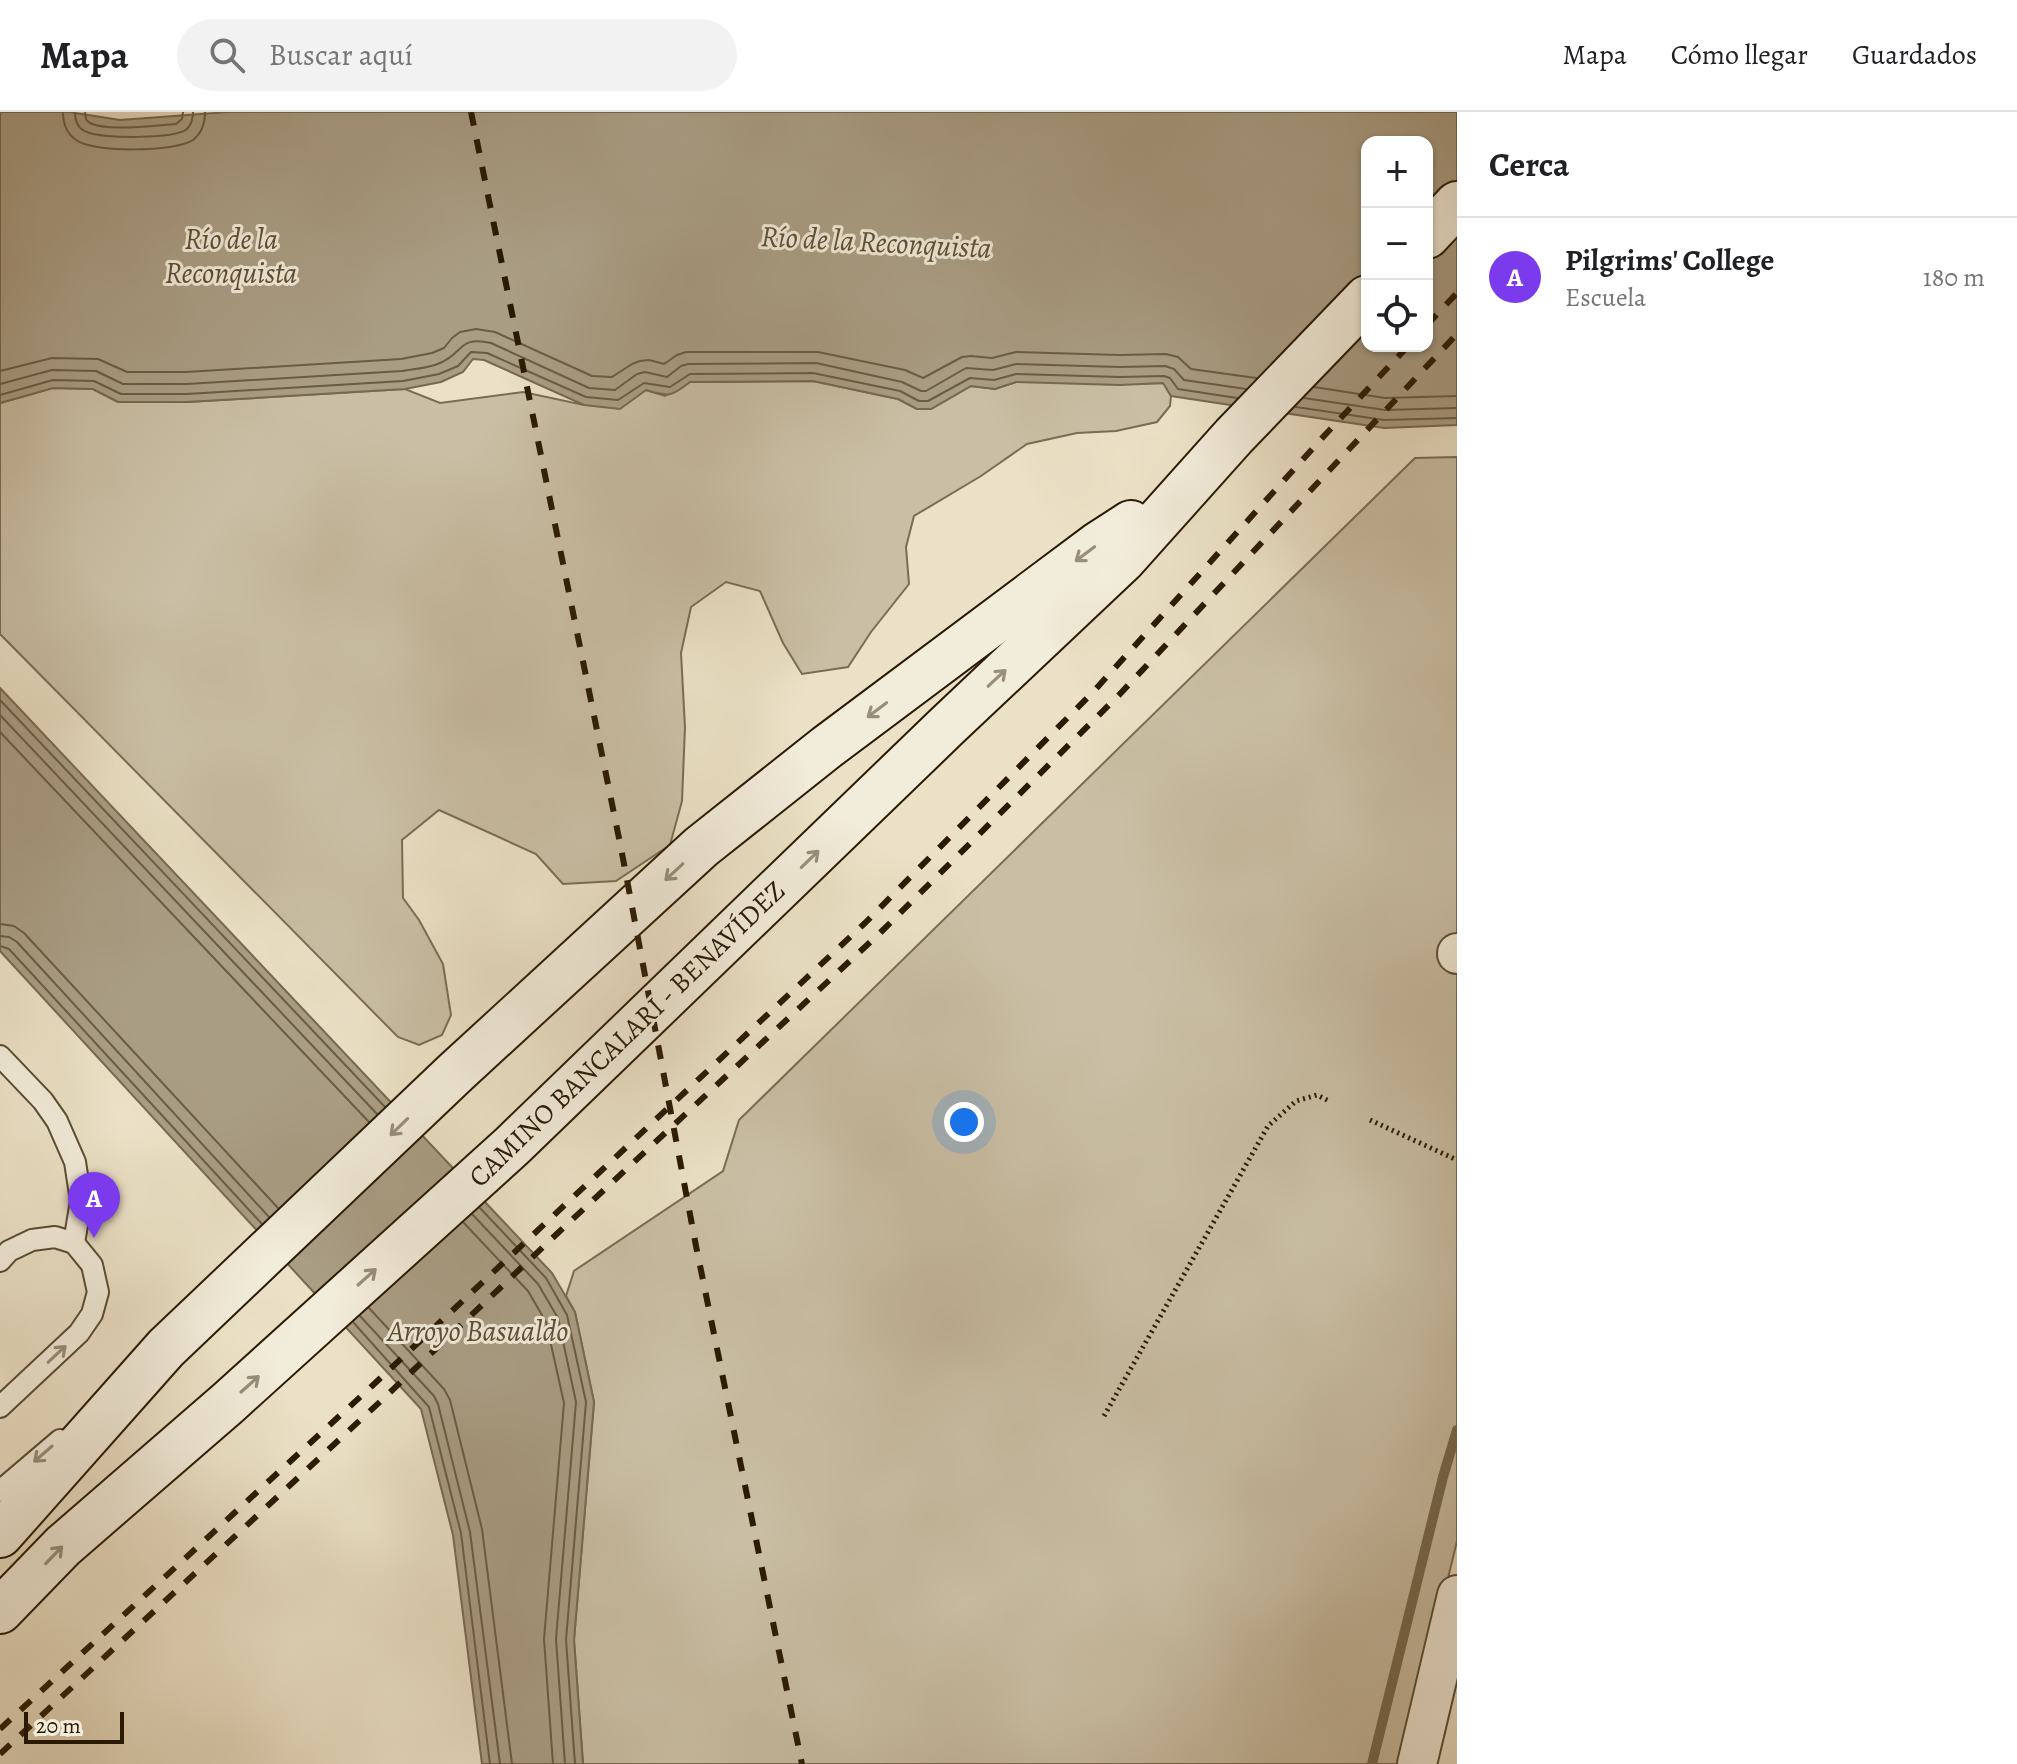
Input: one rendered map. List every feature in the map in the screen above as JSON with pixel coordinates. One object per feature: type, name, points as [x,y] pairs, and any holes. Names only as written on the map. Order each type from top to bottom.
[{"type":"main road","points":[[1433,230],[1457,204]]},
{"type":"main road","name":"CAMINO BANCALARI - BENAVÍDEZ","points":[[0,1611],[63,1546],[216,1413],[512,1146],[1123,560],[1234,436],[1361,304]]},
{"type":"main road","name":"CAMINO BANCALARI - BENAVÍDEZ","points":[[0,1535],[166,1348],[455,1073],[701,847],[827,747],[1097,545],[1134,521],[1234,436]]},
{"type":"street","points":[[1417,1764],[1457,1595]]},
{"type":"lane","points":[[0,1056],[43,1101],[57,1121],[75,1162],[81,1201],[74,1243]]},
{"type":"lane","points":[[0,1261],[9,1251],[32,1240],[55,1237],[74,1243],[92,1265],[98,1292],[92,1314],[79,1333],[0,1407]]},
{"type":"lane","points":[[0,1491],[166,1348]]},
{"type":"path","points":[[1104,1416],[1268,1126],[1296,1101],[1317,1095],[1329,1101]]},
{"type":"path","points":[[1370,1120],[1457,1160]]},
{"type":"shaded area","points":[[1053,377],[1126,384],[1164,383],[1171,396],[1170,406],[1157,422],[1116,431],[1077,433],[1027,444],[914,516],[906,547],[909,584],[848,667],[802,674],[783,643],[760,591],[726,582],[691,607],[681,653],[685,727],[682,801],[670,845],[616,881],[563,884],[536,854],[439,810],[402,840],[403,898],[443,964],[451,1015],[442,1035],[419,1045],[398,1037],[0,634],[0,403],[53,388],[93,389],[118,402],[187,402],[405,389],[440,403],[523,392],[584,405],[646,390],[665,396],[690,382],[813,381],[898,399],[917,409],[931,409],[971,386],[995,389],[1016,382]]},
{"type":"shaded area","points":[[1457,457],[1457,1541],[1403,1764],[583,1764],[574,1640],[594,1402],[575,1312],[566,1296],[574,1271],[723,1171],[739,1120],[1415,458]]},
{"type":"water","name":"Río de la Reconquista","points":[[0,112],[69,112],[120,120],[228,112],[1457,112],[1457,425],[1384,428],[1171,396],[1163,383],[1016,382],[995,389],[971,386],[931,409],[917,409],[898,399],[813,381],[690,382],[670,394],[646,390],[620,409],[584,405],[484,360],[473,359],[463,372],[441,382],[405,389],[187,402],[118,402],[93,389],[53,388],[0,403]]},
{"type":"water","name":"Arroyo Basualdo","points":[[0,688],[552,1273],[575,1312],[594,1402],[574,1640],[583,1764],[482,1764],[453,1535],[421,1409],[0,951]]},
{"type":"waterway","points":[[1372,1764],[1457,1430]]},
{"type":"railway","points":[[471,112],[621,848],[696,1246],[802,1764]]},
{"type":"railway","points":[[1433,319],[1457,293]]},
{"type":"railway","points":[[0,1754],[881,932],[1119,695],[1457,334]]},
{"type":"railway","points":[[0,1729],[372,1386],[865,923],[1094,691],[1402,352]]},
{"type":"place","name":"Pilgrims' College","points":[[94,1238]]}]
